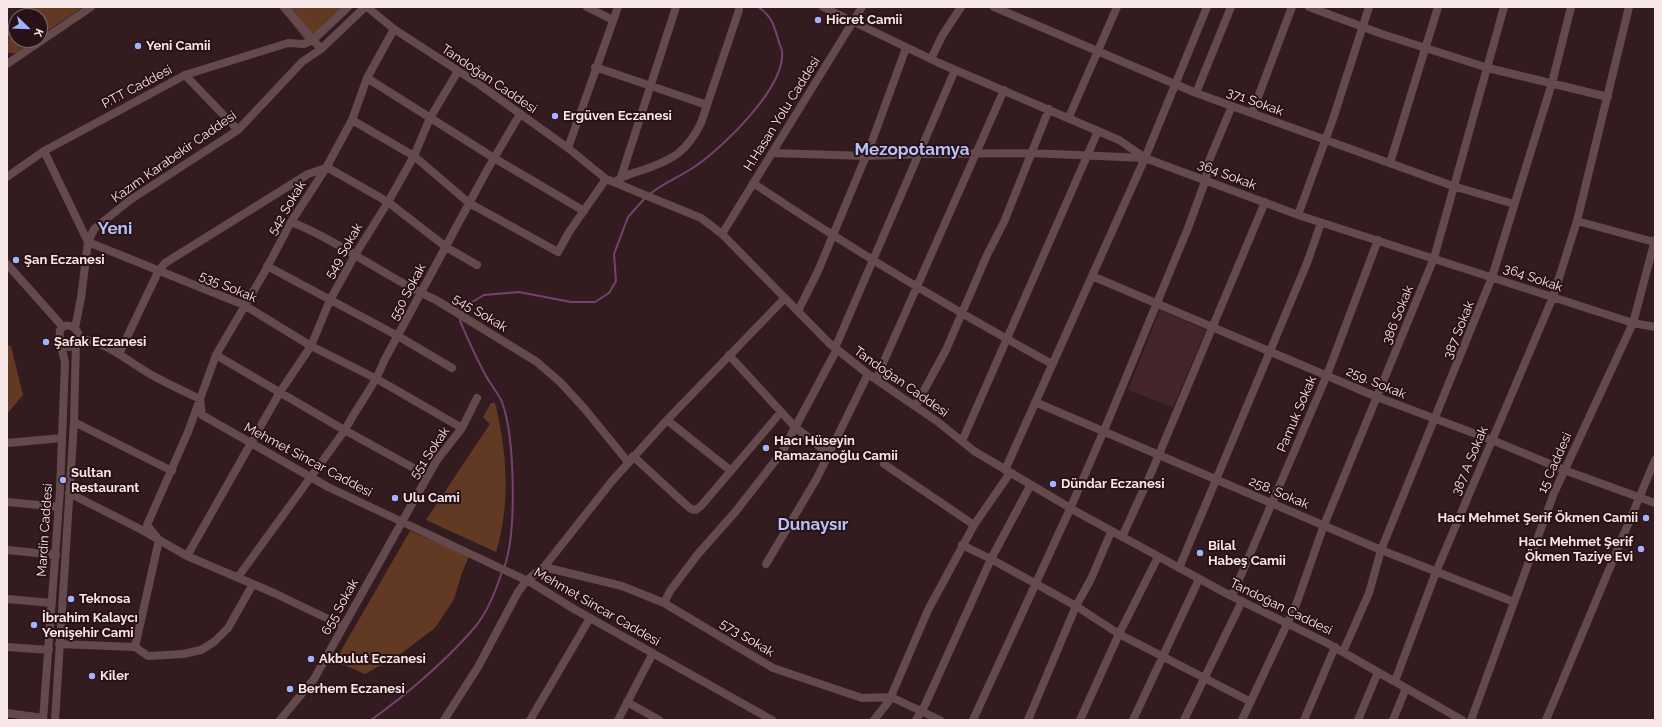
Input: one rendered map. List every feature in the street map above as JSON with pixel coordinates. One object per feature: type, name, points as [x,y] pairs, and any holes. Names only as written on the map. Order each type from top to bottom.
[{"type":"street","points":[[7,64],[91,7]]},
{"type":"street","points":[[284,7],[321,49]]},
{"type":"street","points":[[313,40],[348,7]]},
{"type":"street","name":"Tandoğan Caddesi","points":[[366,7],[394,29],[458,71],[568,148],[606,179],[618,180],[650,197],[701,218],[722,234],[836,349],[868,374],[916,405],[962,441],[1007,472],[1070,509],[1199,579],[1335,647],[1462,720]]},
{"type":"street","name":"Kazım Karabekir Caddesi","points":[[77,340],[78,333],[75,328],[81,298],[88,242],[94,229],[130,200],[238,130],[302,62],[321,49],[366,7]]},
{"type":"street","points":[[586,7],[613,20]]},
{"type":"street","points":[[568,148],[618,7]]},
{"type":"street","points":[[618,180],[676,7]]},
{"type":"street","points":[[823,7],[906,48],[1069,117],[1119,140],[1145,158]]},
{"type":"street","name":"H.Hasan Yolu Caddesi","points":[[722,234],[862,7]]},
{"type":"street","points":[[931,59],[942,36],[961,7]]},
{"type":"street","name":"371 Sokak","points":[[994,7],[1196,93],[1453,186],[1514,204]]},
{"type":"street","points":[[1069,117],[1117,7]]},
{"type":"street","points":[[874,720],[891,697],[928,610],[962,546],[1007,472],[1035,402],[1145,158],[1207,7]]},
{"type":"street","points":[[1196,93],[1231,7]]},
{"type":"street","points":[[1252,113],[1292,7]]},
{"type":"street","points":[[1310,7],[1382,34],[1488,68],[1608,97]]},
{"type":"street","points":[[1298,215],[1326,140],[1369,7]]},
{"type":"street","points":[[1390,163],[1438,7]]},
{"type":"street","name":"386 Sokak","points":[[1242,720],[1286,623],[1296,605],[1324,525],[1434,258],[1504,7]]},
{"type":"street","name":"387 Sokak","points":[[1343,652],[1370,593],[1381,550],[1433,419],[1456,369],[1492,277],[1552,83],[1571,7]]},
{"type":"street","name":"387 A Sokak","points":[[1395,682],[1436,572],[1552,297],[1577,221],[1629,7]]},
{"type":"street","points":[[618,180],[654,166],[681,152],[693,140],[707,105],[739,10]]},
{"type":"street","name":"542 Sokak","points":[[159,540],[147,525],[172,471],[216,355],[291,222],[326,168],[352,120],[367,78],[394,29]]},
{"type":"street","name":"P.T.T Caddesi","points":[[7,177],[44,151],[185,75],[288,43],[304,44],[313,40]]},
{"type":"street","points":[[798,311],[818,271],[866,156],[906,48]]},
{"type":"street","points":[[596,67],[707,105]]},
{"type":"street","points":[[664,603],[670,591],[698,554],[736,511],[782,452],[836,349],[955,70]]},
{"type":"street","name":"549 Sokak","points":[[187,556],[280,392],[311,346],[330,300],[414,156],[430,118],[458,71]]},
{"type":"street","points":[[185,75],[238,130]]},
{"type":"street","points":[[367,78],[494,158],[584,211]]},
{"type":"street","points":[[876,379],[1004,90]]},
{"type":"street","points":[[973,720],[1070,509],[1103,432],[1188,228],[1206,179],[1208,163],[1232,106]]},
{"type":"street","points":[[916,405],[942,356],[987,255],[1004,222],[1049,109]]},
{"type":"street","name":"550 Sokak","points":[[238,577],[345,430],[356,410],[377,379],[384,361],[469,203],[520,114]]},
{"type":"street","points":[[352,120],[414,156],[469,203],[558,252],[569,232],[606,179]]},
{"type":"street","points":[[962,441],[1008,340],[1098,131]]},
{"type":"street","points":[[44,151],[88,242]]},
{"type":"street","name":"364 Sokak","points":[[772,153],[866,156],[1031,153],[1145,158],[1206,179],[1321,223],[1552,297],[1633,322],[1655,327]]},
{"type":"street","points":[[119,354],[158,272],[165,263],[308,174],[326,168],[388,202],[446,247],[477,265]]},
{"type":"street","points":[[753,184],[832,236],[1008,340],[1052,364]]},
{"type":"street","points":[[1122,537],[1159,456],[1265,202]]},
{"type":"street","points":[[1577,221],[1655,241]]},
{"type":"street","name":"545 Sokak","points":[[291,222],[355,255],[421,294],[436,300],[537,362],[560,382],[631,459],[690,509],[696,510],[701,506],[731,471]]},
{"type":"street","points":[[1179,568],[1307,263],[1321,223]]},
{"type":"street","name":"Pamuk Sokak","points":[[1232,596],[1327,375],[1378,240]]},
{"type":"street","name":"15 Caddesi","points":[[1471,720],[1554,493],[1633,322],[1655,241]]},
{"type":"street","name":"535 Sokak","points":[[88,242],[158,272],[244,305],[311,346],[377,379],[462,428]]},
{"type":"street","points":[[7,264],[64,327],[69,326],[75,328]]},
{"type":"street","points":[[267,266],[398,336],[452,368]]},
{"type":"street","name":"259. Sokak","points":[[1092,276],[1377,397],[1492,440],[1564,470],[1655,503]]},
{"type":"street","points":[[444,720],[478,667],[518,592],[527,580],[544,567],[631,459],[729,355],[786,298]]},
{"type":"street","name":"Mardin Caddesi","points":[[43,719],[56,555],[62,438],[65,362],[59,332],[64,327]]},
{"type":"street","points":[[60,342],[68,346],[77,340],[91,339],[119,354],[149,373],[200,399]]},
{"type":"street","name":"Mardin Caddesi","points":[[55,720],[74,422],[77,340]]},
{"type":"street","points":[[216,355],[428,476]]},
{"type":"street","points":[[729,355],[795,427],[828,454]]},
{"type":"street","points":[[766,564],[817,478],[868,374]]},
{"type":"street","name":"551 Sokak","points":[[401,522],[437,460],[462,428],[477,398]]},
{"type":"street","name":"Mehmet Sincar Caddesi","points":[[200,399],[202,415],[311,477],[401,522],[527,580],[590,618],[772,720]]},
{"type":"street","name":"258. Sokak","points":[[1035,402],[1159,456],[1216,478],[1381,550],[1514,602]]},
{"type":"street","points":[[667,420],[731,471],[781,412]]},
{"type":"street","points":[[74,422],[172,471]]},
{"type":"street","points":[[7,443],[62,438]]},
{"type":"street","points":[[1546,720],[1655,460]]},
{"type":"street","points":[[884,464],[974,525]]},
{"type":"street","points":[[916,720],[991,559],[1030,486]]},
{"type":"street","points":[[69,493],[187,556],[238,577],[343,626]]},
{"type":"street","points":[[7,502],[59,507]]},
{"type":"street","name":"655 Sokak","points":[[280,720],[314,679],[401,522]]},
{"type":"street","points":[[1028,720],[1076,606],[1091,579],[1112,532]]},
{"type":"street","points":[[135,647],[159,540]]},
{"type":"street","points":[[962,546],[991,559],[1076,606],[1120,634],[1251,702]]},
{"type":"street","points":[[7,550],[56,555]]},
{"type":"street","points":[[1080,720],[1158,557]]},
{"type":"street","name":"573 Sokak","points":[[544,567],[622,586],[664,603],[773,668],[862,698],[891,697],[940,720]]},
{"type":"street","points":[[1133,720],[1162,655],[1199,579]]},
{"type":"street","points":[[59,644],[135,647],[148,656],[183,654],[201,650],[214,642],[228,628],[253,584]]},
{"type":"street","points":[[7,599],[52,604]]},
{"type":"street","points":[[1184,720],[1242,601]]},
{"type":"street","points":[[530,720],[590,618]]},
{"type":"street","points":[[7,647],[49,650]]},
{"type":"street","points":[[1304,720],[1335,647]]},
{"type":"street","points":[[618,720],[653,653]]},
{"type":"street","points":[[1358,720],[1378,672]]},
{"type":"street","points":[[1393,720],[1406,688]]},
{"type":"street","points":[[627,702],[659,720]]},
{"type":"street","points":[[7,713],[43,719]]},
{"type":"shaded area","points":[[83,7],[48,31],[48,8],[34,8]]},
{"type":"shaded area","points":[[279,7],[346,7],[309,45]]},
{"type":"shaded area","points":[[8,39],[8,48],[23,48],[16,53],[7,53]]},
{"type":"shaded area","points":[[1160,310],[1206,330],[1173,407],[1128,390]]},
{"type":"shaded area","points":[[7,345],[11,346],[23,395],[7,414]]},
{"type":"shaded area","points":[[491,403],[495,403],[499,421],[505,459],[506,478],[504,515],[496,552],[426,520],[490,424],[483,417]]},
{"type":"shaded area","points":[[410,531],[469,556],[454,599],[435,628],[399,655],[365,674],[335,661]]},
{"type":"waterway","points":[[650,194],[709,156],[737,130],[751,114],[764,98],[774,81],[781,65],[782,51],[771,21],[766,13],[758,7]]},
{"type":"waterway","points":[[463,313],[467,305],[484,295],[519,292],[571,302],[595,302],[609,293],[616,281],[614,254],[628,217],[645,198]]},
{"type":"waterway","points":[[461,317],[460,321],[469,342],[486,376],[502,402],[510,438],[513,510],[508,552],[504,568]]},
{"type":"waterway","points":[[371,720],[398,700],[426,676],[452,652],[475,627],[494,594],[502,572]]},
{"type":"place","name":"Hicret Camii","points":[[818,20]]},
{"type":"place","name":"Yeni Camii","points":[[138,46]]},
{"type":"place","name":"Ergüven Eczanesi","points":[[555,116]]},
{"type":"place","name":"Şan Eczanesi","points":[[16,260]]},
{"type":"place","name":"Şafak Eczanesi","points":[[46,342]]},
{"type":"place","name":"Hacı Hüseyin Ramazanoğlu Camii","points":[[766,448]]},
{"type":"place","name":"Sultan Restaurant","points":[[63,480]]},
{"type":"place","name":"Dündar Eczanesi","points":[[1053,484]]},
{"type":"place","name":"Ulu Cami","points":[[395,498]]},
{"type":"place","name":"Hacı Mehmet Şerif Ökmen Camii","points":[[1646,518]]},
{"type":"place","name":"Hacı Mehmet Şerif Ökmen Taziye Evi","points":[[1641,549]]},
{"type":"place","name":"Bilal Habeş Camii","points":[[1200,553]]},
{"type":"place","name":"Teknosa","points":[[71,599]]},
{"type":"place","name":"İbrahim Kalaycı Yenişehir Cami","points":[[34,625]]},
{"type":"place","name":"Akbulut Eczanesi","points":[[311,659]]},
{"type":"place","name":"Kiler","points":[[92,676]]},
{"type":"place","name":"Berhem Eczanesi","points":[[290,689]]},
{"type":"district","name":"Mezopotamya","points":[[912,150]]},
{"type":"district","name":"Yeni","points":[[115,229]]},
{"type":"district","name":"Dunaysır","points":[[813,525]]}]
